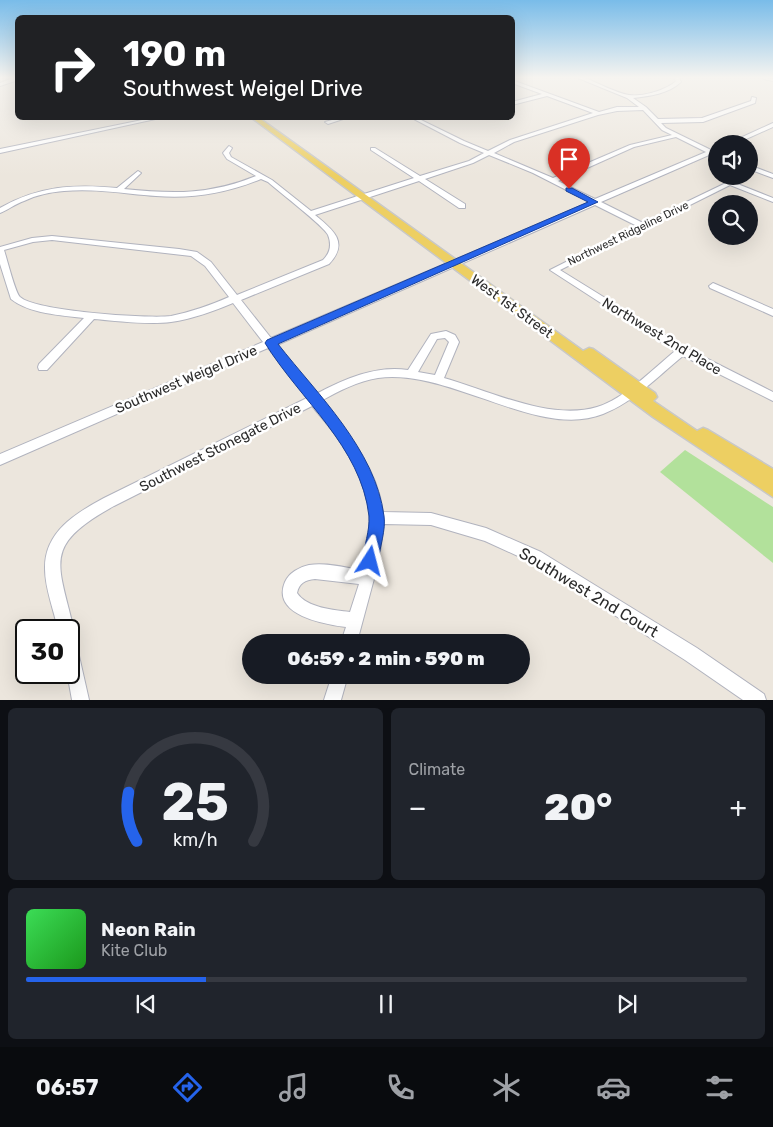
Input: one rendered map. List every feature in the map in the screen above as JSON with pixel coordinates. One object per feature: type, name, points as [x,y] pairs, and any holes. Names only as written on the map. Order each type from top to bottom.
[{"type":"main road","name":"West 1st Street","points":[[258,120],[366,195]]},
{"type":"main road","name":"West 1st Street","points":[[265,120],[634,389],[773,477]]},
{"type":"main road","name":"West 1st Street","points":[[634,389],[699,442],[773,490]]},
{"type":"street","points":[[592,111],[598,113]]},
{"type":"street","points":[[310,214],[471,162],[512,141],[598,113],[619,111]]},
{"type":"street","points":[[647,111],[675,136],[708,150]]},
{"type":"street","points":[[656,120],[703,120],[729,111]]},
{"type":"street","points":[[0,151],[147,120]]},
{"type":"street","points":[[328,122],[336,120]]},
{"type":"street","points":[[418,120],[552,181],[643,226]]},
{"type":"street","points":[[750,135],[773,125]]},
{"type":"street","points":[[552,181],[632,146],[675,136]]},
{"type":"street","points":[[229,148],[226,154],[229,158],[262,176],[331,232],[335,241],[334,252],[326,262],[315,268],[236,298],[198,313],[170,319],[144,320],[91,316],[33,306],[14,297],[0,249],[32,240],[52,238],[180,251],[194,254],[208,264],[236,298],[315,399],[355,452],[369,482],[377,518],[367,578],[351,634]]},
{"type":"street","points":[[373,149],[462,206]]},
{"type":"street","name":"Southwest Weigel Drive","points":[[0,460],[594,202],[708,154]]},
{"type":"street","points":[[758,170],[773,176]]},
{"type":"street","points":[[120,189],[138,173]]},
{"type":"street","points":[[0,211],[10,204],[55,190],[77,187],[180,195],[199,194],[219,190],[262,176]]},
{"type":"street","name":"Northwest Ridgeline Drive","points":[[554,270],[730,183],[773,200]]},
{"type":"street","name":"Northwest 2nd Place","points":[[554,270],[682,351],[773,397]]},
{"type":"street","points":[[713,286],[773,313]]},
{"type":"street","points":[[43,367],[91,316]]},
{"type":"street","points":[[412,373],[434,336],[446,334],[452,337],[454,342],[438,380]]},
{"type":"street","name":"Southwest Stonegate Drive","points":[[63,619],[52,569],[55,546],[68,529],[88,514],[109,502],[315,399],[367,376],[390,372],[412,373],[554,413],[577,415],[599,411],[634,389],[682,351]]},
{"type":"street","name":"Southwest 2nd Court","points":[[377,518],[431,519],[486,535],[536,557],[691,654],[758,700]]},
{"type":"street","points":[[354,620],[304,610],[294,602],[290,595],[290,586],[298,576],[308,572],[367,578]]},
{"type":"street","points":[[77,684],[80,700]]},
{"type":"street","points":[[332,700],[337,684]]},
{"type":"green space","points":[[685,450],[773,507],[773,563],[660,472]]},
{"type":"route","points":[[370,561],[377,518],[369,482],[355,452],[271,343],[594,202],[569,189]]}]
